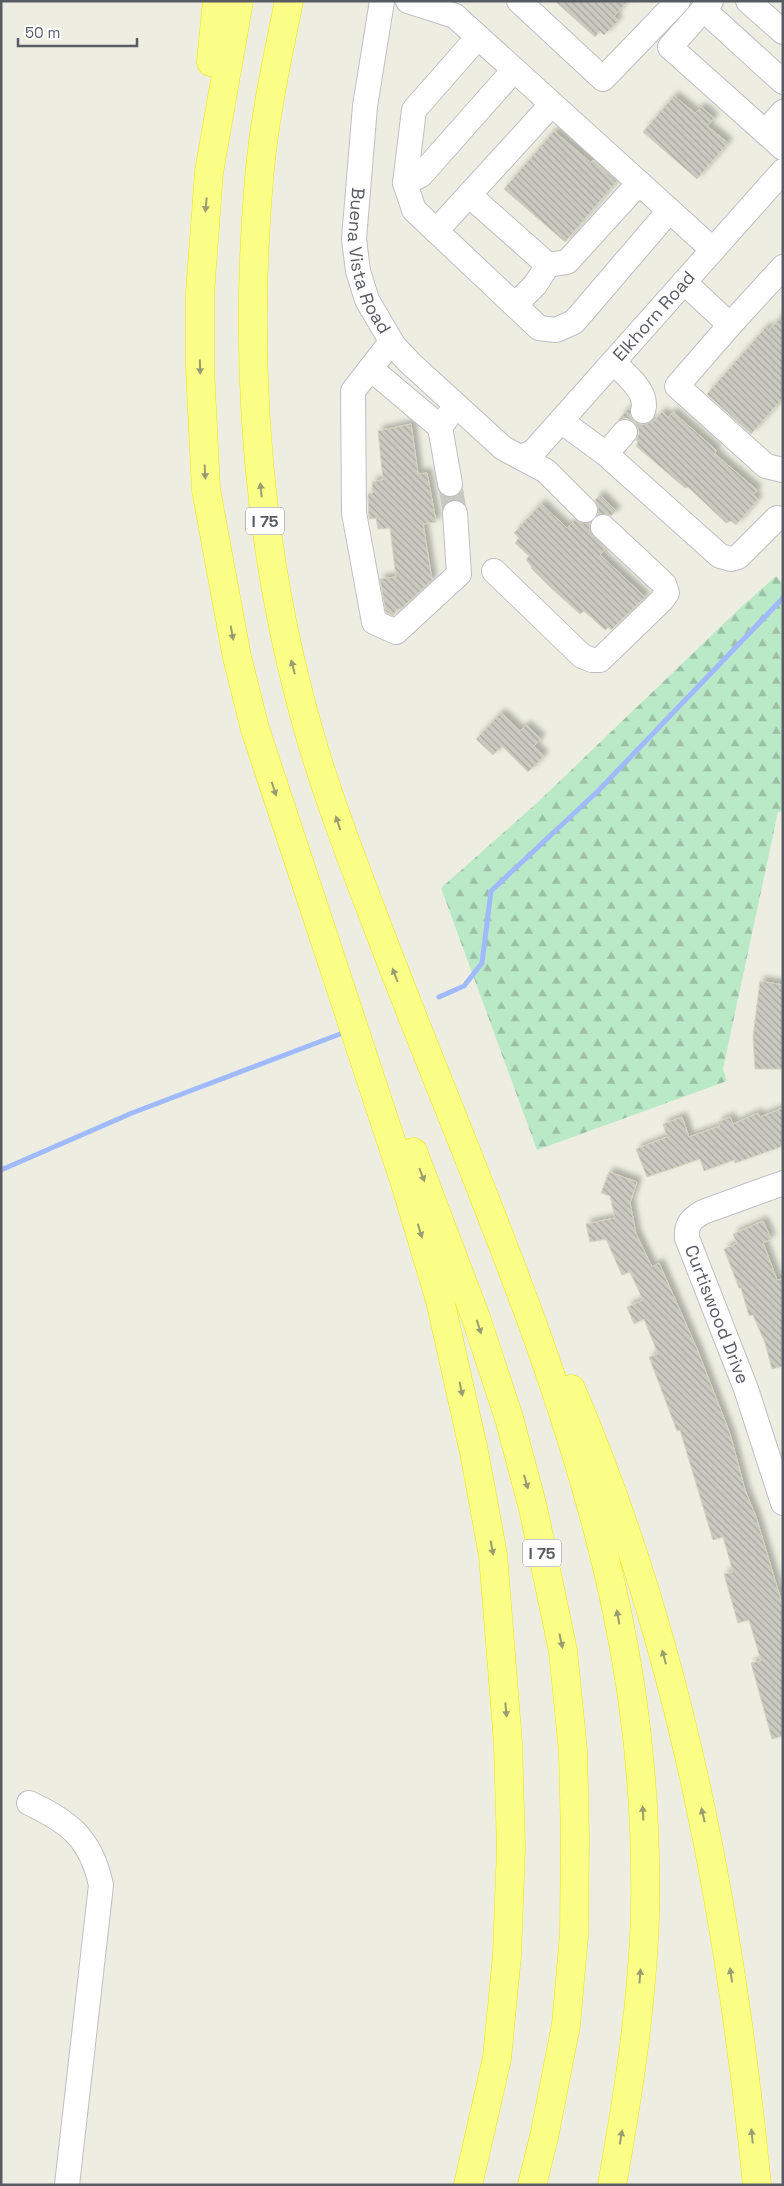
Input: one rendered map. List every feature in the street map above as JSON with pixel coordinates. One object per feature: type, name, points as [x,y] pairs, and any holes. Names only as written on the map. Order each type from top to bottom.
[{"type":"highway","points":[[209,172],[210,72],[217,1]]},
{"type":"highway","name":"I 75","points":[[238,1],[209,172],[200,293],[200,368],[206,490],[237,657],[255,729],[329,952],[414,1153],[482,1336],[509,1418],[533,1508],[563,1651],[573,1751],[575,1836],[574,1935],[566,2025],[544,2137],[532,2185]]},
{"type":"highway","name":"I 75","points":[[289,1],[274,71],[259,176],[254,261],[251,344],[255,431],[263,506],[287,644],[310,738],[342,833],[413,1021],[504,1250],[554,1388],[591,1502],[617,1613],[630,1688],[643,1811],[645,1916],[637,2018],[621,2137],[612,2185]]},
{"type":"highway","points":[[329,952],[406,1183],[440,1300],[474,1452],[493,1555],[508,1743],[511,1848],[507,1956],[497,2058],[468,2185]]},
{"type":"highway","points":[[413,1021],[594,1443],[630,1546],[660,1645],[686,1743],[710,1848],[735,1996],[757,2185]]},
{"type":"street","name":"Buena Vista Road","points":[[382,1],[364,106],[354,238],[358,272],[367,300],[391,342],[457,406],[510,454],[522,457],[546,471],[585,510]]},
{"type":"street","points":[[408,1],[455,16],[713,250]]},
{"type":"street","points":[[519,1],[603,79],[672,3]]},
{"type":"street","points":[[748,1],[783,32]]},
{"type":"street","points":[[783,82],[707,5],[670,47],[783,148]]},
{"type":"street","points":[[478,37],[414,110],[405,183],[414,210],[539,328],[556,330],[574,322],[669,211]]},
{"type":"street","points":[[405,183],[421,175],[514,70]]},
{"type":"street","points":[[436,231],[552,104]]},
{"type":"street","points":[[765,132],[783,112]]},
{"type":"street","name":"Elkhorn Road","points":[[522,457],[534,452],[783,172]]},
{"type":"street","points":[[515,305],[535,285],[548,265],[567,262],[639,183]]},
{"type":"street","points":[[469,195],[548,265]]},
{"type":"street","points":[[783,266],[677,386],[766,466],[783,470]]},
{"type":"street","points":[[684,282],[730,325]]},
{"type":"street","points":[[391,342],[352,391],[354,513],[374,622],[396,632],[459,574],[455,513]]},
{"type":"street","points":[[614,362],[643,395],[645,403],[643,411]]},
{"type":"street","points":[[371,368],[440,427],[450,484]]},
{"type":"street","points":[[440,427],[457,406]]},
{"type":"street","points":[[561,421],[606,454],[720,556],[731,560],[738,557],[777,518]]},
{"type":"street","points":[[606,454],[625,432]]},
{"type":"street","points":[[494,571],[582,656],[592,660],[600,660],[667,593],[664,584],[603,526]]},
{"type":"street","name":"Curtiswood Drive","points":[[783,1183],[703,1212],[692,1219],[686,1229],[687,1238],[746,1388],[783,1504]]},
{"type":"street","points":[[29,1803],[52,1814],[72,1827],[92,1854],[101,1885],[67,2185]]},
{"type":"green space","points":[[776,576],[783,584],[783,812],[778,812],[723,1069],[727,1081],[537,1150],[441,888],[539,801],[740,608]]},
{"type":"building","points":[[555,1],[628,1],[614,16],[618,21],[604,35],[600,31],[595,37]]},
{"type":"building","points":[[674,96],[695,113],[701,107],[714,118],[707,126],[728,143],[697,179],[643,132]]},
{"type":"building","points":[[554,131],[591,163],[593,160],[617,181],[565,242],[504,189]]},
{"type":"building","points":[[783,315],[783,398],[751,434],[707,394],[766,327],[769,330]]},
{"type":"building","points":[[630,407],[631,417],[635,422],[642,425],[654,421],[662,412],[668,417],[673,412],[716,450],[715,454],[757,490],[753,495],[758,499],[736,525],[731,521],[726,523],[688,487],[685,488],[636,446],[639,434],[634,422],[627,418],[618,420]]},
{"type":"building","points":[[411,424],[418,474],[427,473],[436,522],[423,524],[432,580],[401,609],[397,609],[393,616],[386,612],[380,579],[396,577],[390,528],[378,529],[376,518],[369,519],[368,494],[373,493],[372,482],[383,480],[378,431]]},
{"type":"building","points":[[600,495],[616,511],[611,516],[606,514],[598,515],[598,507],[595,500]]},
{"type":"building","points":[[541,504],[567,528],[575,520],[582,523],[590,522],[590,531],[606,548],[600,555],[645,597],[611,630],[609,627],[605,630],[584,611],[580,614],[550,587],[531,568],[526,560],[529,556],[515,543],[519,538],[514,533]]},
{"type":"building","points":[[501,713],[520,731],[526,725],[541,739],[534,746],[544,756],[528,772],[502,746],[493,755],[476,739]]},
{"type":"building","points":[[760,981],[783,985],[783,1069],[755,1069],[753,1037]]},
{"type":"building","points":[[783,1108],[783,1146],[735,1163],[734,1160],[704,1171],[700,1159],[647,1177],[636,1149],[667,1137],[663,1124],[682,1117],[689,1137],[720,1126],[718,1122],[730,1117],[733,1124],[758,1113],[760,1117]]},
{"type":"building","points":[[609,1172],[637,1182],[630,1203],[636,1234],[652,1267],[659,1263],[697,1349],[730,1434],[745,1490],[756,1517],[783,1607],[783,1736],[772,1739],[751,1663],[761,1661],[749,1620],[738,1623],[724,1574],[733,1572],[723,1537],[713,1540],[680,1430],[677,1431],[649,1357],[658,1354],[644,1319],[634,1324],[627,1307],[643,1300],[630,1272],[622,1275],[606,1239],[590,1242],[586,1224],[615,1218],[610,1196],[601,1193]]},
{"type":"building","points":[[763,1221],[771,1239],[763,1243],[777,1280],[783,1279],[783,1366],[772,1369],[765,1343],[753,1315],[749,1316],[741,1288],[739,1288],[724,1249],[737,1243],[733,1234]]},
{"type":"waterway","points":[[439,997],[464,986],[482,963],[491,891],[598,791],[783,598]]},
{"type":"waterway","points":[[1,1170],[132,1113],[340,1034]]},
{"type":"tunnel","points":[[450,484],[455,513]]}]
